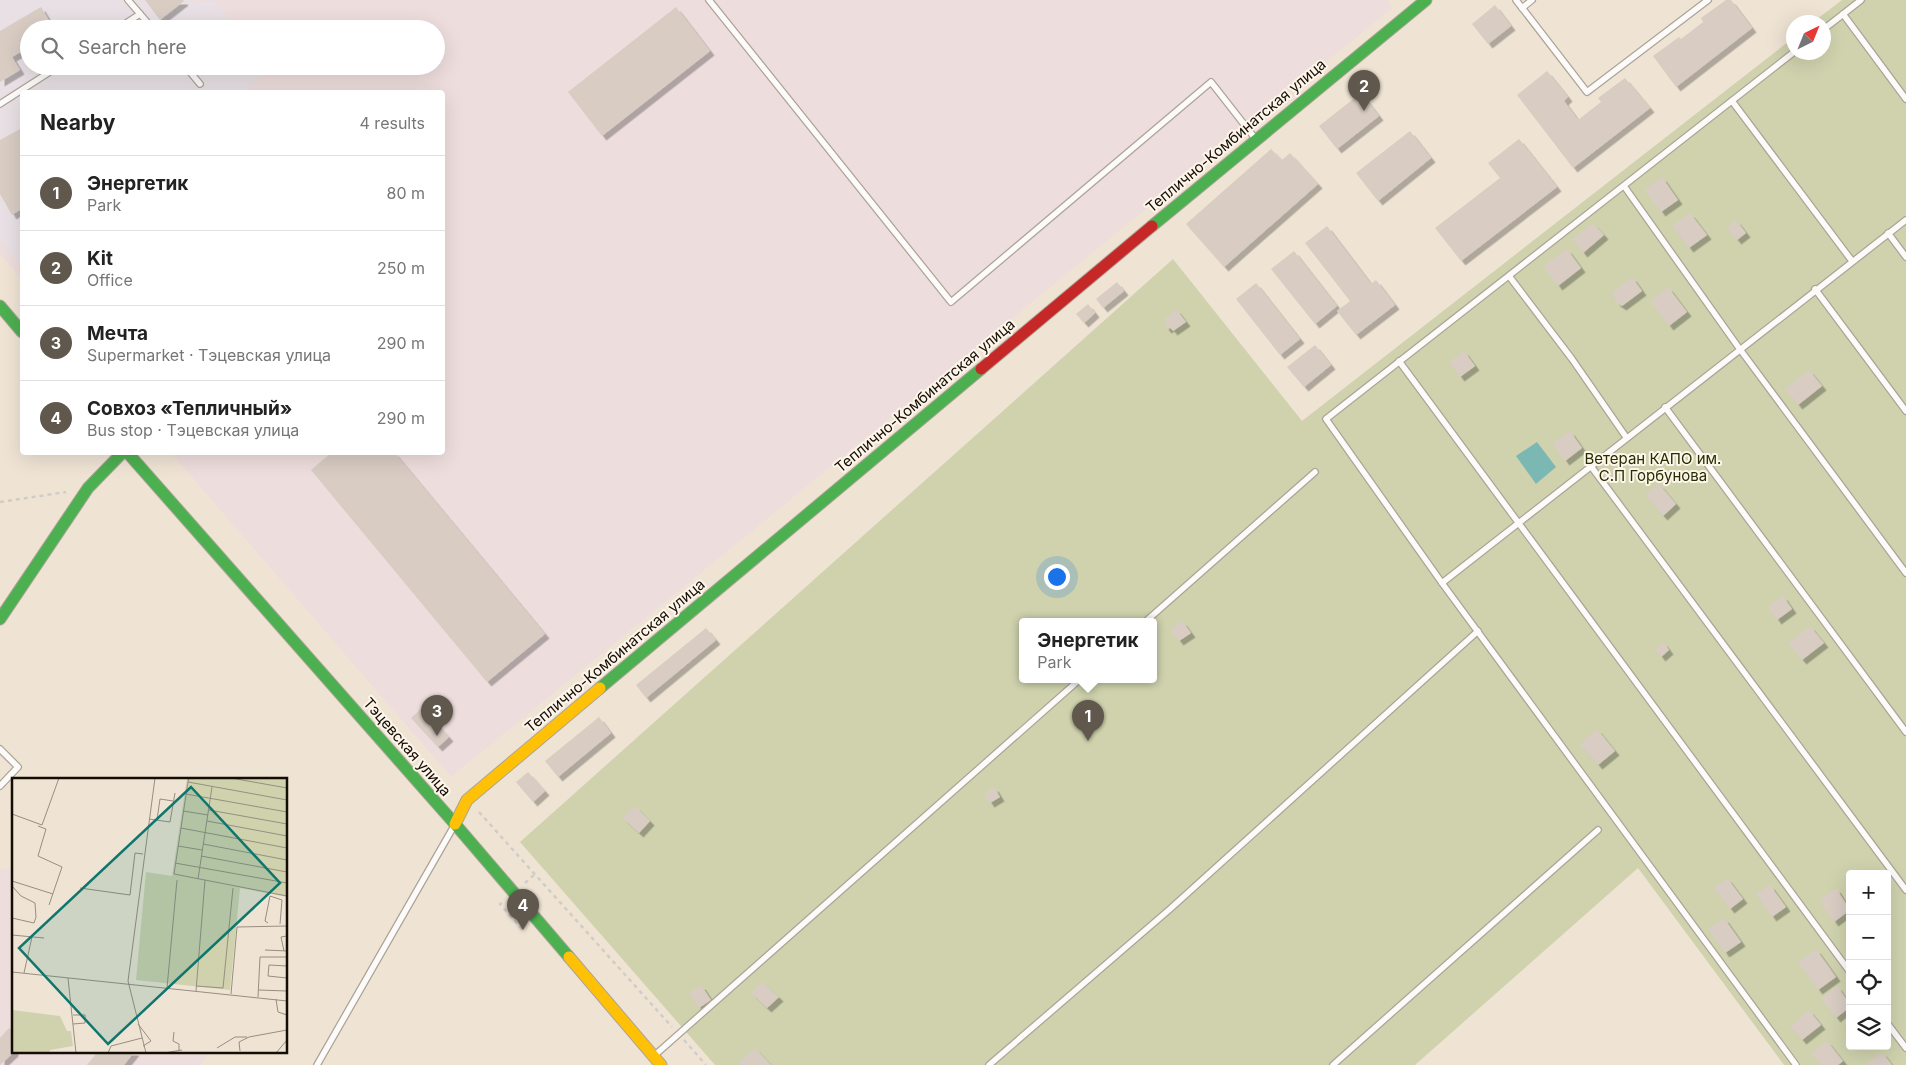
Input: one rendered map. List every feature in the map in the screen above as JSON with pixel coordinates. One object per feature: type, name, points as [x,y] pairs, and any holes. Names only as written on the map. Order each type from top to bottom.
[{"type":"street","name":"Теплично-Комбинатская улица","points":[[455,824],[467,800],[1255,139],[1426,0]]},
{"type":"street","points":[[0,306],[20,330]]},
{"type":"street","points":[[0,619],[88,488],[120,455]]},
{"type":"street","name":"Тэцевская улица","points":[[130,455],[455,824],[657,1061]]},
{"type":"lane","points":[[128,0],[145,20]]},
{"type":"lane","points":[[709,0],[951,302],[1211,82],[1255,139]]},
{"type":"lane","points":[[1516,0],[1587,92],[1708,0]]},
{"type":"lane","points":[[1522,8],[1532,0]]},
{"type":"lane","points":[[1831,23],[1861,0]]},
{"type":"lane","points":[[131,20],[140,14]]},
{"type":"lane","points":[[1843,14],[1906,99]]},
{"type":"lane","points":[[1786,58],[1326,419],[1442,583],[1796,1065]]},
{"type":"lane","points":[[22,90],[45,75]]},
{"type":"lane","points":[[192,75],[200,84]]},
{"type":"lane","points":[[0,104],[20,91]]},
{"type":"lane","points":[[1732,100],[1852,261]]},
{"type":"lane","points":[[1624,186],[1739,348],[1906,573]]},
{"type":"lane","points":[[1442,583],[1739,348],[1906,220]]},
{"type":"lane","points":[[1888,233],[1906,257]]},
{"type":"lane","points":[[1509,276],[1572,359],[1626,437]]},
{"type":"lane","points":[[1816,289],[1906,411]]},
{"type":"lane","points":[[1399,361],[1846,967]]},
{"type":"lane","points":[[1665,406],[1906,732]]},
{"type":"lane","points":[[1590,465],[1906,890]]},
{"type":"lane","points":[[1150,618],[1315,472]]},
{"type":"lane","points":[[989,1065],[1170,909],[1478,631]]},
{"type":"lane","points":[[657,1061],[678,1034],[1076,683]]},
{"type":"lane","points":[[0,749],[18,768],[0,786]]},
{"type":"lane","points":[[317,1065],[455,824]]},
{"type":"lane","points":[[1333,1065],[1598,830]]},
{"type":"lane","points":[[1891,1028],[1906,1048]]},
{"type":"path","points":[[0,502],[88,488]]},
{"type":"path","points":[[467,800],[706,1065]]},
{"type":"shaded area","points":[[0,0],[1387,0],[1392,8],[451,777],[173,455],[445,455],[445,90],[20,90],[20,278],[0,254]]},
{"type":"shaded area","points":[[0,0],[194,0],[196,3],[214,0],[230,20],[20,20],[20,75],[262,75],[245,90],[20,90],[20,265],[0,240]]},
{"type":"shaded area","points":[[12,868],[12,1052],[209,1052],[200,1065],[0,1065],[0,869]]},
{"type":"green space","name":"Ветеран КАПО им. С.П Горбунова","points":[[1842,0],[1906,0],[1906,1065],[1784,1065],[1638,868],[1415,1065],[715,1065],[520,842],[1173,259],[1302,421],[1786,43],[1786,60],[1831,60],[1831,15],[1822,15]]},
{"type":"water","points":[[1537,442],[1556,467],[1536,484],[1516,456]]},
{"type":"building","points":[[145,0],[183,0],[184,1],[160,20]]},
{"type":"building","points":[[1726,0],[1731,0],[1752,28],[1676,87],[1653,56],[1679,37],[1681,39],[1703,22],[1701,18]]},
{"type":"building","points":[[1495,5],[1511,26],[1488,44],[1472,24]]},
{"type":"building","points":[[41,7],[49,20],[20,20],[20,52],[12,57],[20,70],[0,82],[0,31]]},
{"type":"building","points":[[676,7],[710,51],[602,136],[568,92]]},
{"type":"building","points":[[1547,71],[1568,97],[1564,101],[1578,120],[1601,102],[1598,98],[1625,78],[1650,108],[1573,168],[1517,95]]},
{"type":"building","points":[[1361,93],[1379,116],[1337,149],[1319,126]]},
{"type":"building","points":[[20,129],[20,210],[12,215],[0,194],[0,140]]},
{"type":"building","points":[[1410,131],[1431,158],[1378,201],[1356,173]]},
{"type":"building","points":[[1519,139],[1557,187],[1461,261],[1435,228],[1500,178],[1488,163]]},
{"type":"building","points":[[1271,149],[1282,160],[1290,153],[1318,184],[1224,267],[1186,224]]},
{"type":"building","points":[[1662,177],[1678,200],[1661,212],[1645,190]]},
{"type":"building","points":[[1690,213],[1707,235],[1689,248],[1672,226]]},
{"type":"building","points":[[1736,220],[1746,233],[1737,240],[1727,228]]},
{"type":"building","points":[[1593,223],[1604,235],[1583,253],[1572,239]]},
{"type":"building","points":[[1327,226],[1371,284],[1376,280],[1395,305],[1356,335],[1337,311],[1350,301],[1305,243]]},
{"type":"building","points":[[1567,249],[1581,268],[1558,286],[1543,266]]},
{"type":"building","points":[[1294,251],[1337,306],[1315,324],[1271,269]]},
{"type":"building","points":[[1632,277],[1642,291],[1622,306],[1616,302],[1612,292]]},
{"type":"building","points":[[1117,282],[1124,291],[1103,308],[1096,299]]},
{"type":"building","points":[[1256,283],[1300,339],[1280,355],[1236,299]]},
{"type":"building","points":[[1668,287],[1687,312],[1669,326],[1650,301]]},
{"type":"building","points":[[1088,304],[1095,313],[1084,323],[1076,314]]},
{"type":"building","points":[[1176,309],[1186,322],[1173,331],[1170,327],[1167,329],[1164,325],[1167,323],[1164,319]]},
{"type":"building","points":[[1315,345],[1331,365],[1304,387],[1287,367]]},
{"type":"building","points":[[1464,351],[1475,366],[1460,377],[1449,362]]},
{"type":"building","points":[[1809,370],[1822,386],[1798,405],[1785,389]]},
{"type":"building","points":[[1570,431],[1582,448],[1565,461],[1552,443]]},
{"type":"building","points":[[328,455],[396,455],[545,634],[487,682],[311,470]]},
{"type":"building","points":[[1659,484],[1676,504],[1663,516],[1645,495]]},
{"type":"building","points":[[1783,596],[1792,609],[1777,620],[1768,607]]},
{"type":"building","points":[[1182,621],[1191,633],[1179,641],[1170,629]]},
{"type":"building","points":[[1810,626],[1824,643],[1802,660],[1788,643]]},
{"type":"building","points":[[706,628],[716,640],[646,698],[636,685]]},
{"type":"building","points":[[1663,642],[1669,650],[1661,657],[1655,649]]},
{"type":"building","points":[[422,708],[449,737],[438,747],[411,718]]},
{"type":"building","points":[[599,717],[611,733],[558,777],[545,761]]},
{"type":"building","points":[[1597,729],[1615,751],[1598,765],[1580,744]]},
{"type":"building","points":[[528,772],[545,791],[533,802],[516,782]]},
{"type":"building","points":[[994,787],[1000,797],[990,803],[984,794]]},
{"type":"building","points":[[635,806],[650,821],[639,833],[623,818]]},
{"type":"building","points":[[1727,878],[1743,899],[1730,909],[1714,888]]},
{"type":"building","points":[[1770,885],[1786,907],[1772,917],[1756,894]]},
{"type":"building","points":[[1836,888],[1846,904],[1846,913],[1834,922],[1819,900]]},
{"type":"building","points":[[1724,918],[1741,942],[1725,953],[1708,929]]},
{"type":"building","points":[[1816,949],[1836,977],[1818,990],[1798,962]]},
{"type":"building","points":[[762,981],[779,997],[767,1008],[751,993]]},
{"type":"building","points":[[701,985],[711,1000],[699,1008],[689,993]]},
{"type":"building","points":[[1837,986],[1846,998],[1846,1010],[1836,1018],[1821,998]]},
{"type":"building","points":[[1809,1010],[1821,1025],[1802,1040],[1790,1026]]},
{"type":"building","points":[[9,1028],[12,1030],[12,1052],[14,1052],[0,1065],[0,1038]]},
{"type":"building","points":[[1827,1041],[1843,1061],[1838,1065],[1821,1065],[1811,1053]]},
{"type":"building","points":[[755,1048],[771,1065],[738,1064]]},
{"type":"building","points":[[97,1052],[134,1052],[124,1065],[87,1065]]},
{"type":"building","points":[[1882,1052],[1892,1065],[1866,1064]]},
{"type":"traffic: fast","points":[[1152,226],[1426,0]]},
{"type":"traffic: fast","points":[[0,306],[20,330]]},
{"type":"traffic: fast","points":[[600,688],[981,369]]},
{"type":"traffic: fast","points":[[0,619],[88,488],[120,455]]},
{"type":"traffic: fast","points":[[130,455],[455,824],[569,957]]},
{"type":"traffic: slow","points":[[455,824],[467,800],[600,688]]},
{"type":"traffic: slow","points":[[569,957],[661,1065]]},
{"type":"traffic: jam","points":[[981,369],[1152,226]]},
{"type":"place","name":"Kit","points":[[1364,111]]},
{"type":"place","name":"Мечта","points":[[437,736]]},
{"type":"place","name":"Энергетик","points":[[1088,741]]},
{"type":"place","name":"Совхоз «Тепличный»","points":[[523,930]]}]
